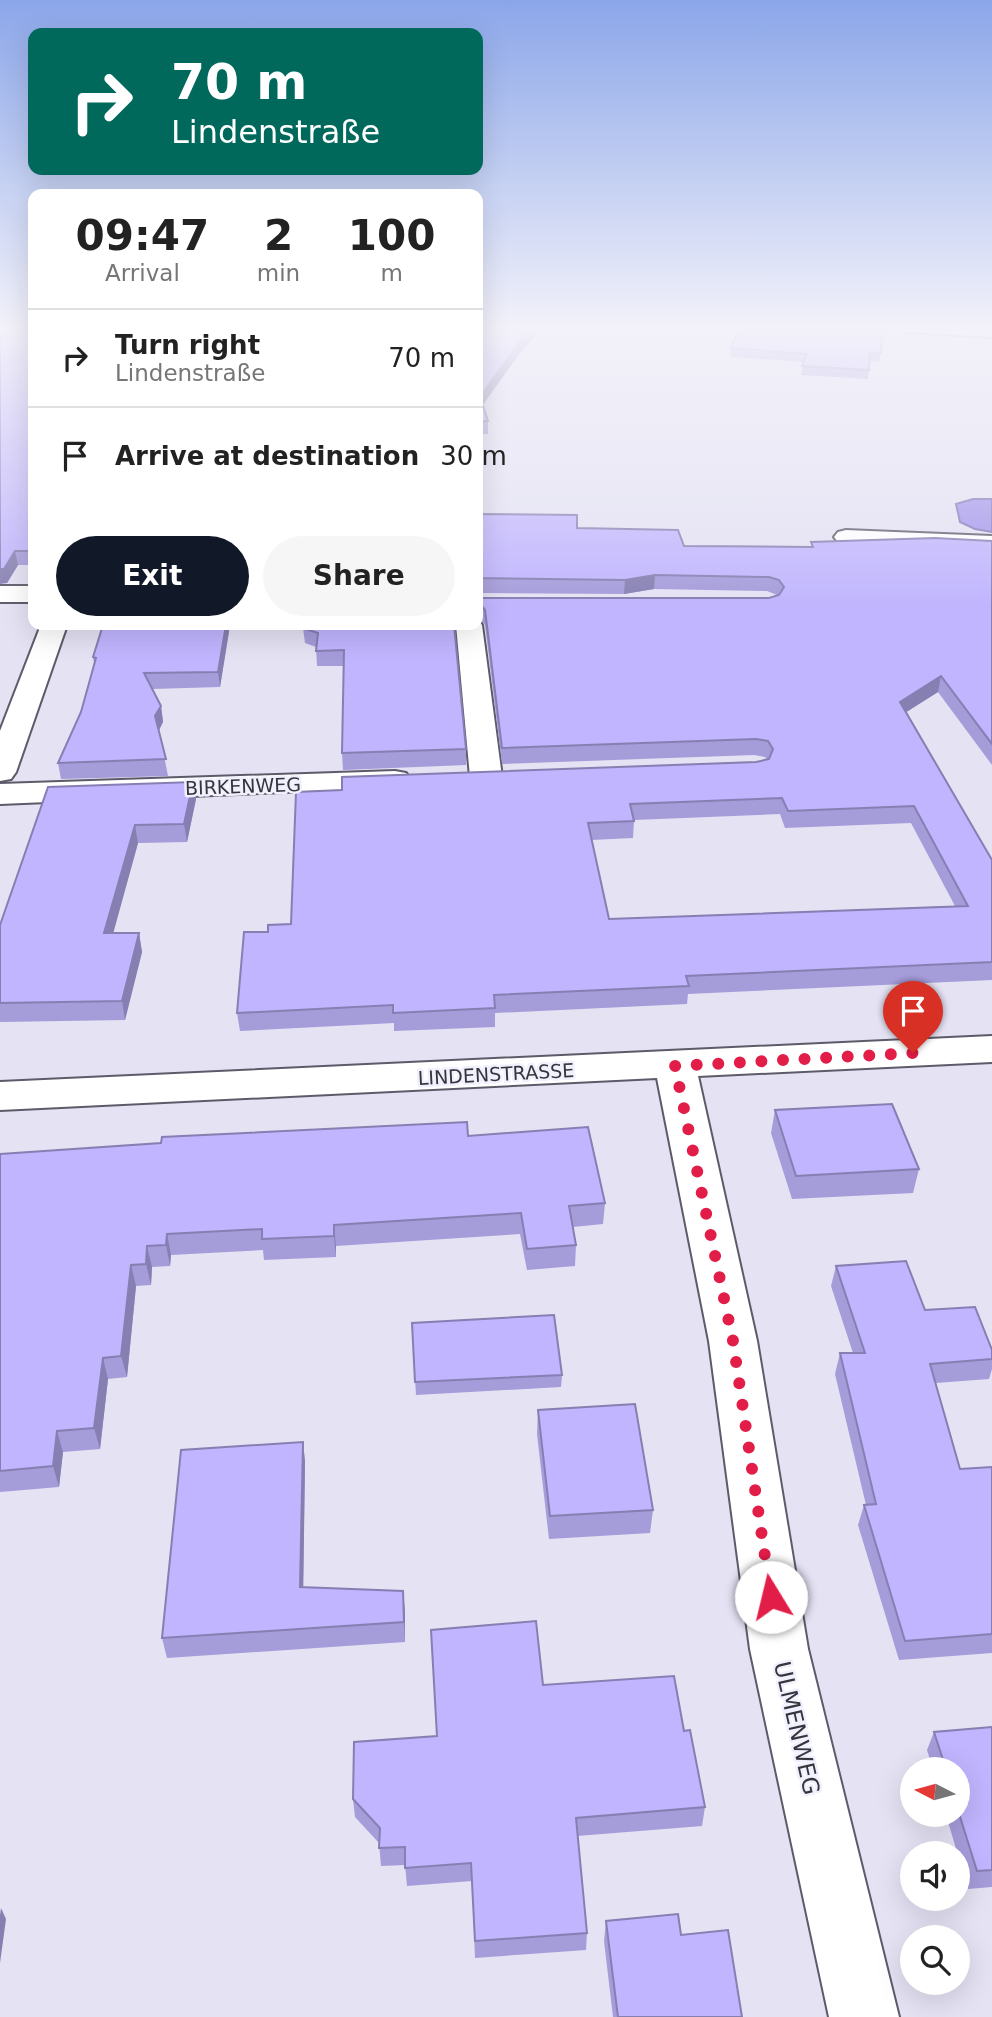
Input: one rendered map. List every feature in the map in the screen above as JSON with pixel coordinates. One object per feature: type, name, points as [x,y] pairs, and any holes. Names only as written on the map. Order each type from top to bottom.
[{"type":"street","points":[[846,537],[992,543]]},
{"type":"street","points":[[0,594],[28,594]]},
{"type":"street","points":[[0,772],[52,630]]},
{"type":"street","name":"BIRKENWEG","points":[[0,794],[472,777],[476,630]]},
{"type":"street","name":"LINDENSTRASSE","points":[[0,1096],[992,1049]]},
{"type":"street","name":"ULMENWEG","points":[[675,1066],[733,1341],[779,1649],[864,2017]]},
{"type":"shaded area","points":[[973,499],[992,499],[992,532],[975,529],[960,522],[956,504]]},
{"type":"building","points":[[0,421],[28,421],[28,551],[15,551],[4,569],[0,569]]},
{"type":"building","points":[[483,514],[577,515],[577,528],[678,530],[684,546],[813,547],[811,542],[935,538],[992,541],[992,744],[941,676],[900,702],[992,860],[992,962],[686,976],[689,986],[494,995],[495,1008],[393,1013],[393,1005],[237,1013],[244,932],[268,932],[268,925],[291,924],[296,792],[342,790],[342,777],[756,762],[769,759],[773,749],[768,741],[756,739],[502,748],[483,598],[769,598],[779,595],[784,587],[779,580],[769,577],[655,575],[625,580],[483,578]],"holes":[[[782,798],[788,811],[914,806],[968,906],[609,919],[588,823],[634,821],[630,804]]]},
{"type":"building","points":[[101,630],[225,630],[218,672],[144,673],[161,706],[155,716],[166,759],[58,763],[81,712],[96,658],[93,657]]},
{"type":"building","points":[[309,630],[454,630],[466,749],[342,753],[344,650],[316,651],[318,633]]},
{"type":"building","points":[[193,782],[184,824],[135,825],[104,933],[139,933],[122,1001],[0,1003],[0,925],[48,787]]},
{"type":"building","points":[[892,1104],[919,1169],[796,1176],[775,1110]]},
{"type":"building","points":[[467,1122],[468,1136],[588,1127],[605,1203],[569,1206],[576,1245],[527,1249],[521,1213],[334,1225],[334,1236],[262,1239],[262,1229],[167,1234],[166,1245],[147,1246],[146,1264],[131,1265],[121,1356],[103,1358],[94,1428],[57,1431],[53,1466],[0,1471],[0,1154],[161,1143],[162,1137]]},
{"type":"building","points":[[906,1261],[925,1310],[975,1307],[992,1350],[992,1359],[930,1364],[960,1469],[992,1467],[992,1634],[905,1641],[864,1505],[876,1504],[840,1353],[865,1353],[836,1266]]},
{"type":"building","points":[[554,1315],[562,1375],[415,1382],[412,1323]]},
{"type":"building","points":[[635,1404],[653,1510],[550,1516],[538,1410]]},
{"type":"building","points":[[303,1442],[300,1587],[403,1591],[404,1622],[162,1638],[181,1450]]},
{"type":"building","points":[[536,1621],[543,1685],[674,1676],[684,1731],[690,1730],[705,1807],[576,1818],[587,1933],[475,1941],[471,1863],[405,1868],[405,1847],[379,1848],[380,1828],[353,1799],[354,1742],[437,1736],[431,1630]]},
{"type":"building","points":[[992,1727],[992,1870],[977,1871],[970,1841],[968,1841],[963,1827],[970,1827],[970,1757],[942,1757],[934,1732]]},
{"type":"building","points":[[678,1914],[681,1935],[728,1930],[742,2017],[618,2017],[606,1921]]},
{"type":"route","points":[[771,1597],[733,1341],[675,1066],[913,1053]]}]
